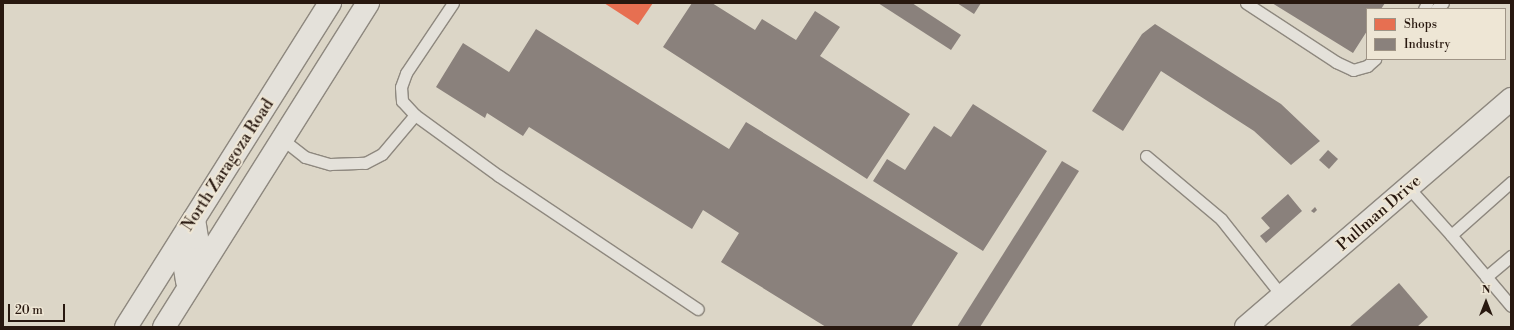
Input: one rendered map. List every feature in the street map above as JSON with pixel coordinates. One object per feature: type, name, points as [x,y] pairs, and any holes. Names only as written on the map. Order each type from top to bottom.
[{"type":"main road","name":"North Zaragoza Road","points":[[126,327],[330,3]]},
{"type":"main road","name":"North Zaragoza Road","points":[[164,327],[368,3]]},
{"type":"main road","name":"Pullman Drive","points":[[1246,327],[1511,99]]},
{"type":"main road","points":[[187,289],[186,268],[197,238],[194,218]]},
{"type":"lane","points":[[453,3],[406,74],[401,87],[402,101],[415,115],[499,176],[698,309]]},
{"type":"lane","points":[[1246,3],[1336,62],[1353,70],[1367,66],[1374,60]]},
{"type":"lane","points":[[282,139],[304,157],[330,164],[365,163],[382,154],[415,115]]},
{"type":"lane","points":[[1146,156],[1221,219],[1282,296]]},
{"type":"lane","points":[[1451,235],[1511,182]]},
{"type":"lane","points":[[1408,188],[1451,235],[1511,306]]},
{"type":"lane","points":[[1486,277],[1511,256]]},
{"type":"building: Shops","points":[[604,3],[653,3],[638,25]]},
{"type":"building: Industry","points":[[692,3],[712,3],[755,30],[762,19],[796,40],[815,11],[840,27],[820,56],[910,114],[867,179],[663,47]]},
{"type":"building: Industry","points":[[878,3],[912,3],[961,35],[951,50]]},
{"type":"building: Industry","points":[[957,3],[981,3],[974,14]]},
{"type":"building: Industry","points":[[1272,3],[1385,3],[1382,8],[1366,8],[1366,33],[1353,53]]},
{"type":"building: Industry","points":[[1155,24],[1281,104],[1320,141],[1291,165],[1254,131],[1161,71],[1123,131],[1092,111],[1142,34]]},
{"type":"building: Industry","points":[[536,29],[729,149],[746,122],[958,253],[911,327],[826,327],[721,262],[739,233],[703,210],[692,229],[529,127],[523,136],[487,113],[485,118],[436,87],[463,43],[509,72]]},
{"type":"building: Industry","points":[[973,104],[1047,151],[983,251],[873,181],[887,159],[905,170],[934,126],[951,137]]},
{"type":"building: Industry","points":[[1328,150],[1338,159],[1329,169],[1319,160]]},
{"type":"building: Industry","points":[[1062,161],[1079,171],[980,327],[957,327]]},
{"type":"building: Industry","points":[[1288,194],[1302,211],[1266,243],[1260,236],[1270,228],[1261,218]]},
{"type":"building: Industry","points":[[1315,207],[1317,210],[1314,213],[1311,211]]},
{"type":"building: Industry","points":[[1399,283],[1428,317],[1417,327],[1349,327]]}]
